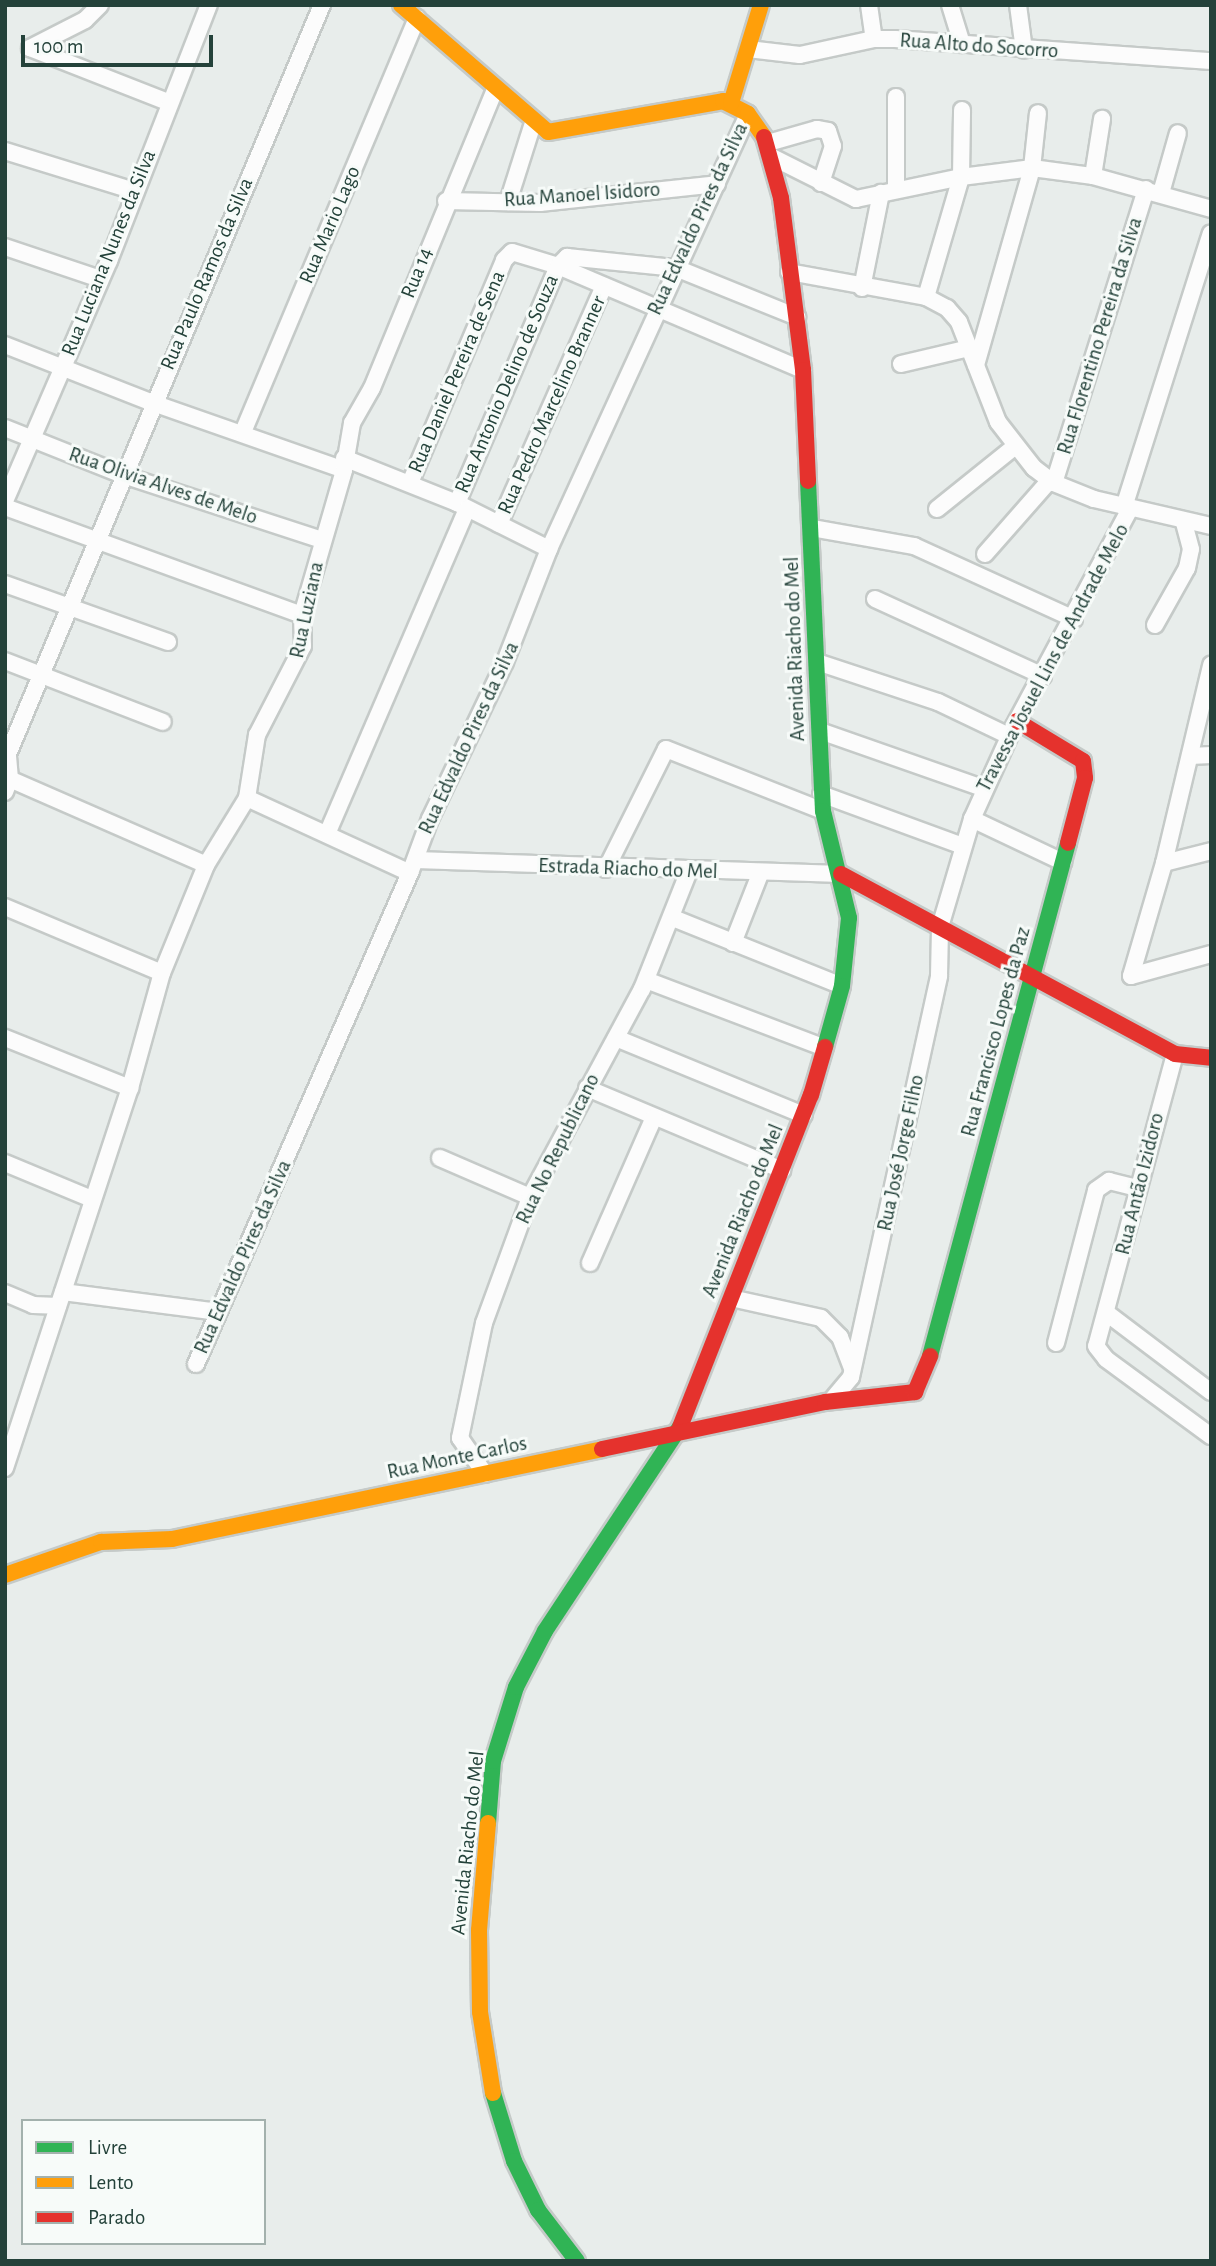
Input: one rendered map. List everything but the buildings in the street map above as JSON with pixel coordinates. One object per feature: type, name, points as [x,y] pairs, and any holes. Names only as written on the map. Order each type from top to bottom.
[{"type":"street","points":[[100,5],[85,20],[30,48],[170,103]]},
{"type":"street","name":"Rua Luciana Nunes da Silva","points":[[5,500],[100,279],[209,5]]},
{"type":"street","name":"Rua Paulo Ramos da Silva","points":[[7,770],[67,606],[96,544],[322,5]]},
{"type":"street","points":[[401,5],[533,123],[548,132],[562,133],[701,102],[730,103],[748,114]]},
{"type":"street","points":[[730,103],[761,5]]},
{"type":"street","points":[[869,5],[874,39]]},
{"type":"street","points":[[950,5],[961,44]]},
{"type":"street","points":[[1018,5],[1024,50]]},
{"type":"street","name":"Rua Mario Lago","points":[[243,432],[417,18]]},
{"type":"street","name":"Rua Alto do Socorro","points":[[748,49],[800,55],[874,39],[1211,61]]},
{"type":"street","name":"Rua 14","points":[[344,464],[352,423],[372,388],[446,201],[495,90]]},
{"type":"street","points":[[862,288],[888,191],[896,97]]},
{"type":"street","points":[[926,297],[961,177],[962,110]]},
{"type":"street","points":[[976,365],[1032,168],[1038,113]]},
{"type":"street","name":"Avenida Riacho do Mel","points":[[577,2261],[538,2210],[514,2161],[490,2083],[480,2012],[479,1930],[493,1762],[516,1687],[545,1632],[678,1433],[804,1115],[842,986],[849,918],[841,874],[822,802],[812,528],[803,370],[797,317],[770,150],[748,114]]},
{"type":"street","name":"Rua Edvaldo Pires da Silva","points":[[196,1364],[413,866],[451,771],[505,662],[549,549],[657,307],[748,114]]},
{"type":"street","points":[[1093,176],[1102,119]]},
{"type":"street","points":[[508,202],[533,123]]},
{"type":"street","points":[[770,150],[823,128],[831,134],[833,146],[821,183]]},
{"type":"street","name":"Rua Florentino Pereira da Silva","points":[[1052,482],[1153,191],[1178,132]]},
{"type":"street","points":[[770,150],[846,198],[961,177],[1032,168],[1093,176],[1211,209]]},
{"type":"street","points":[[5,151],[134,191]]},
{"type":"street","name":"Rua Manoel Isidoro","points":[[446,201],[540,203],[717,184]]},
{"type":"street","name":"Travessa Josuel Lins de Andrade Melo","points":[[940,927],[983,788],[1074,619],[1127,508],[1211,233]]},
{"type":"street","points":[[5,247],[100,279]]},
{"type":"street","name":"Rua Daniel Pereira de Sena","points":[[410,484],[504,260],[517,252],[558,265]]},
{"type":"street","points":[[797,317],[676,268],[569,257],[558,265],[803,370]]},
{"type":"street","name":"Rua Antonio Delino de Souza","points":[[327,834],[558,265]]},
{"type":"street","points":[[789,272],[862,288],[926,297],[954,315],[970,348],[998,422],[1014,447],[1052,482],[1127,508],[1184,523],[1211,526]]},
{"type":"street","name":"Rua Pedro Marcelino Branner","points":[[499,524],[604,286]]},
{"type":"street","points":[[5,345],[153,403],[410,484],[549,549]]},
{"type":"street","points":[[901,364],[970,348]]},
{"type":"street","name":"Rua Olivia Alves de Melo","points":[[5,428],[123,475],[322,540]]},
{"type":"street","points":[[937,509],[1014,447]]},
{"type":"street","name":"Rua Luziana","points":[[247,798],[257,734],[303,646],[302,615],[344,464]]},
{"type":"street","points":[[985,554],[1052,482]]},
{"type":"street","points":[[5,507],[96,544],[302,615]]},
{"type":"street","points":[[1155,625],[1187,568],[1191,549],[1184,523]]},
{"type":"street","points":[[812,528],[915,546],[1074,619]]},
{"type":"street","points":[[5,584],[168,642]]},
{"type":"street","points":[[874,599],[1043,676]]},
{"type":"street","points":[[5,661],[42,673],[163,722]]},
{"type":"street","points":[[817,662],[1013,729]]},
{"type":"street","points":[[1211,665],[1207,706],[1190,756],[1164,863],[1131,976],[1211,954]]},
{"type":"street","name":"Rua Francisco Lopes da Paz","points":[[919,1388],[1032,979],[1086,764],[1013,729]]},
{"type":"street","points":[[820,731],[983,788]]},
{"type":"street","points":[[606,869],[666,749],[963,846]]},
{"type":"street","points":[[1190,756],[1211,755]]},
{"type":"street","points":[[7,770],[206,865]]},
{"type":"street","points":[[5,1468],[13,1423],[61,1299],[130,1088],[162,973],[206,865],[247,798]]},
{"type":"street","name":"Estrada Riacho do Mel","points":[[247,798],[327,834],[413,866],[841,874]]},
{"type":"street","points":[[972,819],[1063,862]]},
{"type":"street","points":[[1164,863],[1211,851]]},
{"type":"street","name":"Rua No Republicano","points":[[485,1474],[460,1438],[484,1323],[530,1197],[646,980],[673,918],[689,871]]},
{"type":"street","points":[[733,943],[760,874]]},
{"type":"street","points":[[841,874],[1175,1054],[1211,1058]]},
{"type":"street","points":[[5,907],[162,973]]},
{"type":"street","points":[[673,918],[842,986]]},
{"type":"street","name":"Rua José Jorge Filho","points":[[830,1401],[841,1394],[851,1373],[934,999],[940,927]]},
{"type":"street","points":[[646,980],[825,1048]]},
{"type":"street","points":[[5,1038],[130,1088]]},
{"type":"street","points":[[616,1038],[804,1115]]},
{"type":"street","name":"Rua Antão Izidoro","points":[[1175,1054],[1137,1188],[1097,1350],[1211,1436]]},
{"type":"street","points":[[587,1088],[782,1170]]},
{"type":"street","points":[[590,1262],[654,1116]]},
{"type":"street","points":[[440,1158],[530,1197]]},
{"type":"street","points":[[5,1163],[92,1199]]},
{"type":"street","points":[[1056,1343],[1096,1190],[1109,1181],[1137,1188]]},
{"type":"street","points":[[5,1293],[33,1305],[61,1299],[219,1312]]},
{"type":"street","points":[[731,1298],[821,1318],[840,1336],[862,1398]]},
{"type":"street","points":[[1108,1314],[1211,1392]]},
{"type":"street","name":"Rua Monte Carlos","points":[[5,1575],[101,1542],[172,1539],[830,1401],[911,1394],[919,1388]]},
{"type":"traffic: fast","points":[[808,481],[823,811],[849,918],[842,986],[825,1047]]},
{"type":"traffic: fast","points":[[930,1356],[1068,843]]},
{"type":"traffic: fast","points":[[488,1823],[493,1761],[516,1687],[545,1631],[680,1427]]},
{"type":"traffic: fast","points":[[493,2093],[514,2161],[538,2210],[577,2261]]},
{"type":"traffic: slow","points":[[401,5],[548,132],[723,101],[748,114],[764,137]]},
{"type":"traffic: slow","points":[[731,103],[761,5]]},
{"type":"traffic: slow","points":[[5,1575],[101,1542],[172,1539],[602,1449]]},
{"type":"traffic: slow","points":[[488,1823],[479,1930],[480,2012],[493,2093]]},
{"type":"traffic: jam","points":[[764,137],[781,198],[803,370],[808,481]]},
{"type":"traffic: jam","points":[[1017,721],[1083,761],[1085,778],[1068,843]]},
{"type":"traffic: jam","points":[[841,874],[1175,1054],[1211,1058]]},
{"type":"traffic: jam","points":[[680,1427],[811,1095],[825,1047]]},
{"type":"traffic: jam","points":[[602,1449],[825,1402],[915,1392],[930,1356]]}]
